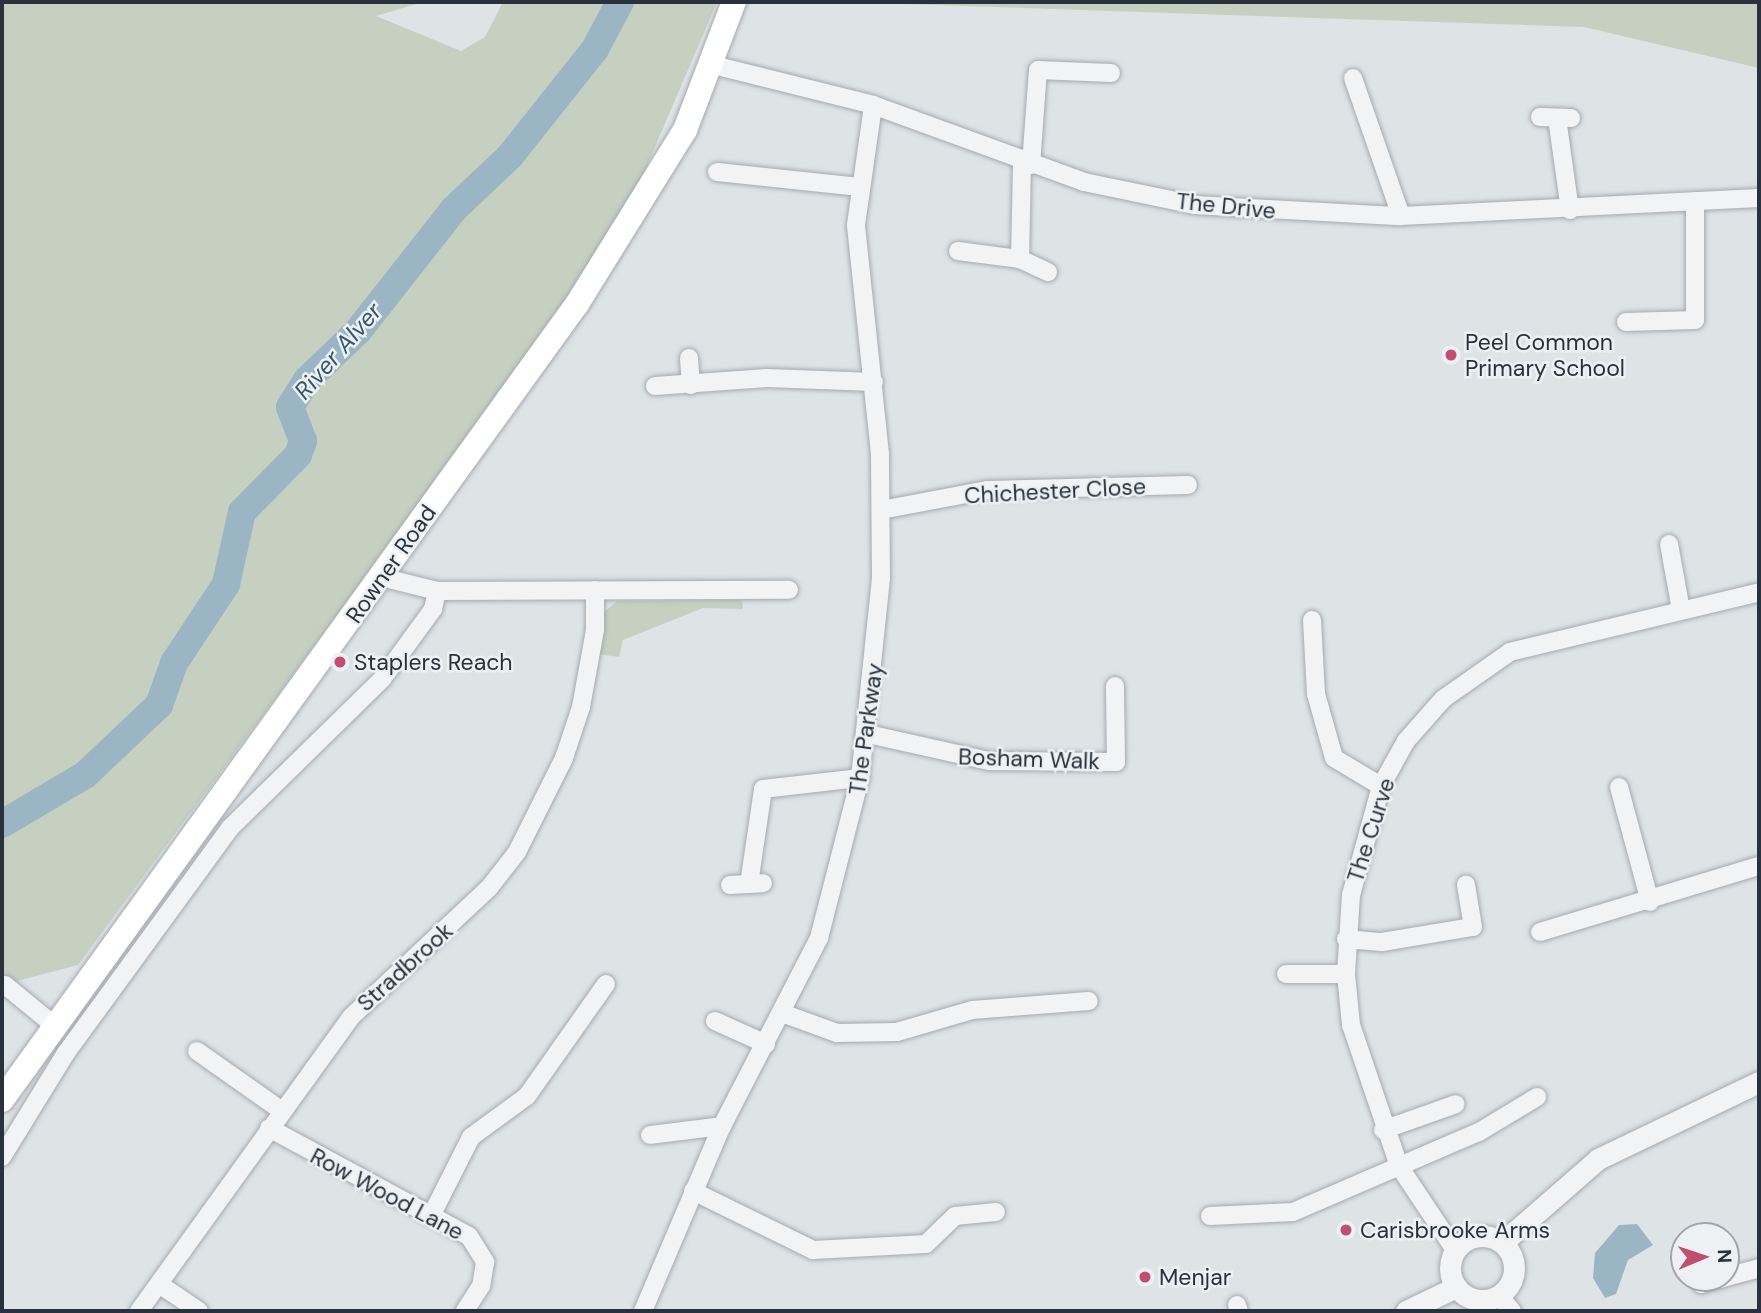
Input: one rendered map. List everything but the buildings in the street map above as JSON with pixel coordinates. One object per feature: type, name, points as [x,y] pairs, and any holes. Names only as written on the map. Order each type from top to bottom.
[{"type":"main road","name":"Rowner Road","points":[[2,1100],[577,304],[685,130],[713,65],[734,2]]},
{"type":"street","name":"The Drive","points":[[713,65],[873,105],[1026,163],[1195,205],[1401,216],[1759,198]]},
{"type":"street","points":[[1020,259],[1026,163],[1038,70],[1111,73]]},
{"type":"street","points":[[1353,78],[1401,216]]},
{"type":"street","name":"The Parkway","points":[[643,1311],[722,1126],[782,1013],[832,904],[869,734],[881,510],[874,382],[858,265],[860,187],[873,105]]},
{"type":"street","points":[[1556,118],[1570,209]]},
{"type":"street","points":[[717,172],[860,187]]},
{"type":"street","points":[[1626,322],[1695,320],[1695,201]]},
{"type":"street","points":[[958,251],[1020,259],[1048,272]]},
{"type":"street","points":[[689,358],[691,385]]},
{"type":"street","points":[[655,386],[767,378],[874,382]]},
{"type":"street","name":"Chichester Close","points":[[881,510],[988,490],[1188,485]]},
{"type":"street","points":[[1669,544],[1681,610]]},
{"type":"street","points":[[381,577],[437,590],[789,590]]},
{"type":"street","points":[[2,1157],[66,1053],[230,828],[382,679],[433,609],[437,590]]},
{"type":"street","name":"Stradbrook","points":[[139,1311],[268,1128],[351,1017],[470,907],[517,852],[564,758],[580,707],[595,630],[595,590]]},
{"type":"street","name":"The Curve","points":[[1455,1250],[1399,1166],[1383,1130],[1351,1025],[1346,939],[1351,895],[1381,786],[1424,718],[1475,672],[1540,642],[1759,592]]},
{"type":"street","points":[[1312,620],[1316,694],[1334,758],[1381,786]]},
{"type":"street","name":"Bosham Walk","points":[[869,734],[989,761],[1116,762],[1115,686]]},
{"type":"street","points":[[730,885],[756,883],[763,789],[860,778]]},
{"type":"street","points":[[1619,787],[1650,902]]},
{"type":"street","points":[[1540,932],[1758,870]]},
{"type":"street","points":[[1346,939],[1381,942],[1473,927],[1466,886]]},
{"type":"street","points":[[1286,974],[1346,974]]},
{"type":"street","points":[[430,1216],[471,1137],[527,1096],[606,984]]},
{"type":"street","points":[[5,985],[55,1026]]},
{"type":"street","points":[[782,1013],[837,1032],[897,1032],[972,1010],[1089,1001]]},
{"type":"street","points":[[715,1021],[766,1044]]},
{"type":"street","points":[[197,1051],[282,1111]]},
{"type":"street","points":[[1503,1242],[1598,1159],[1759,1082]]},
{"type":"street","points":[[1210,1216],[1293,1212],[1479,1132],[1537,1097]]},
{"type":"street","points":[[1383,1130],[1456,1104]]},
{"type":"street","points":[[650,1135],[722,1126]]},
{"type":"street","name":"Row Wood Lane","points":[[268,1128],[469,1236],[483,1253],[481,1286],[465,1311]]},
{"type":"street","points":[[693,1191],[813,1250],[926,1244],[955,1216],[996,1212]]},
{"type":"street","points":[[1480,1235],[1503,1242],[1515,1264],[1505,1303],[1471,1298],[1456,1287],[1450,1273],[1455,1250],[1480,1235]]},
{"type":"street","points":[[1740,1274],[1759,1268]]},
{"type":"street","points":[[159,1284],[200,1311]]},
{"type":"street","points":[[1406,1311],[1456,1287]]},
{"type":"green space","points":[[2,2],[423,2],[376,16],[461,51],[485,37],[503,2],[717,2],[617,236],[78,965],[2,985]]},
{"type":"green space","points":[[845,2],[1759,2],[1759,68],[1584,27]]},
{"type":"green space","points":[[742,600],[743,609],[703,608],[623,640],[619,657],[597,654],[604,612],[617,601]]},
{"type":"water","points":[[1637,1224],[1653,1245],[1628,1260],[1616,1294],[1605,1298],[1593,1278],[1595,1253],[1619,1225]]},
{"type":"waterway","name":"River Alver","points":[[2,824],[85,775],[159,705],[174,663],[226,584],[242,512],[298,455],[303,441],[290,407],[307,380],[358,331],[454,209],[510,156],[595,49],[620,2]]},
{"type":"place","name":"Peel Common Primary School","points":[[1451,355]]},
{"type":"place","name":"Staplers Reach","points":[[340,662]]},
{"type":"place","name":"Carisbrooke Arms","points":[[1346,1230]]},
{"type":"place","name":"Menjar","points":[[1145,1277]]}]
